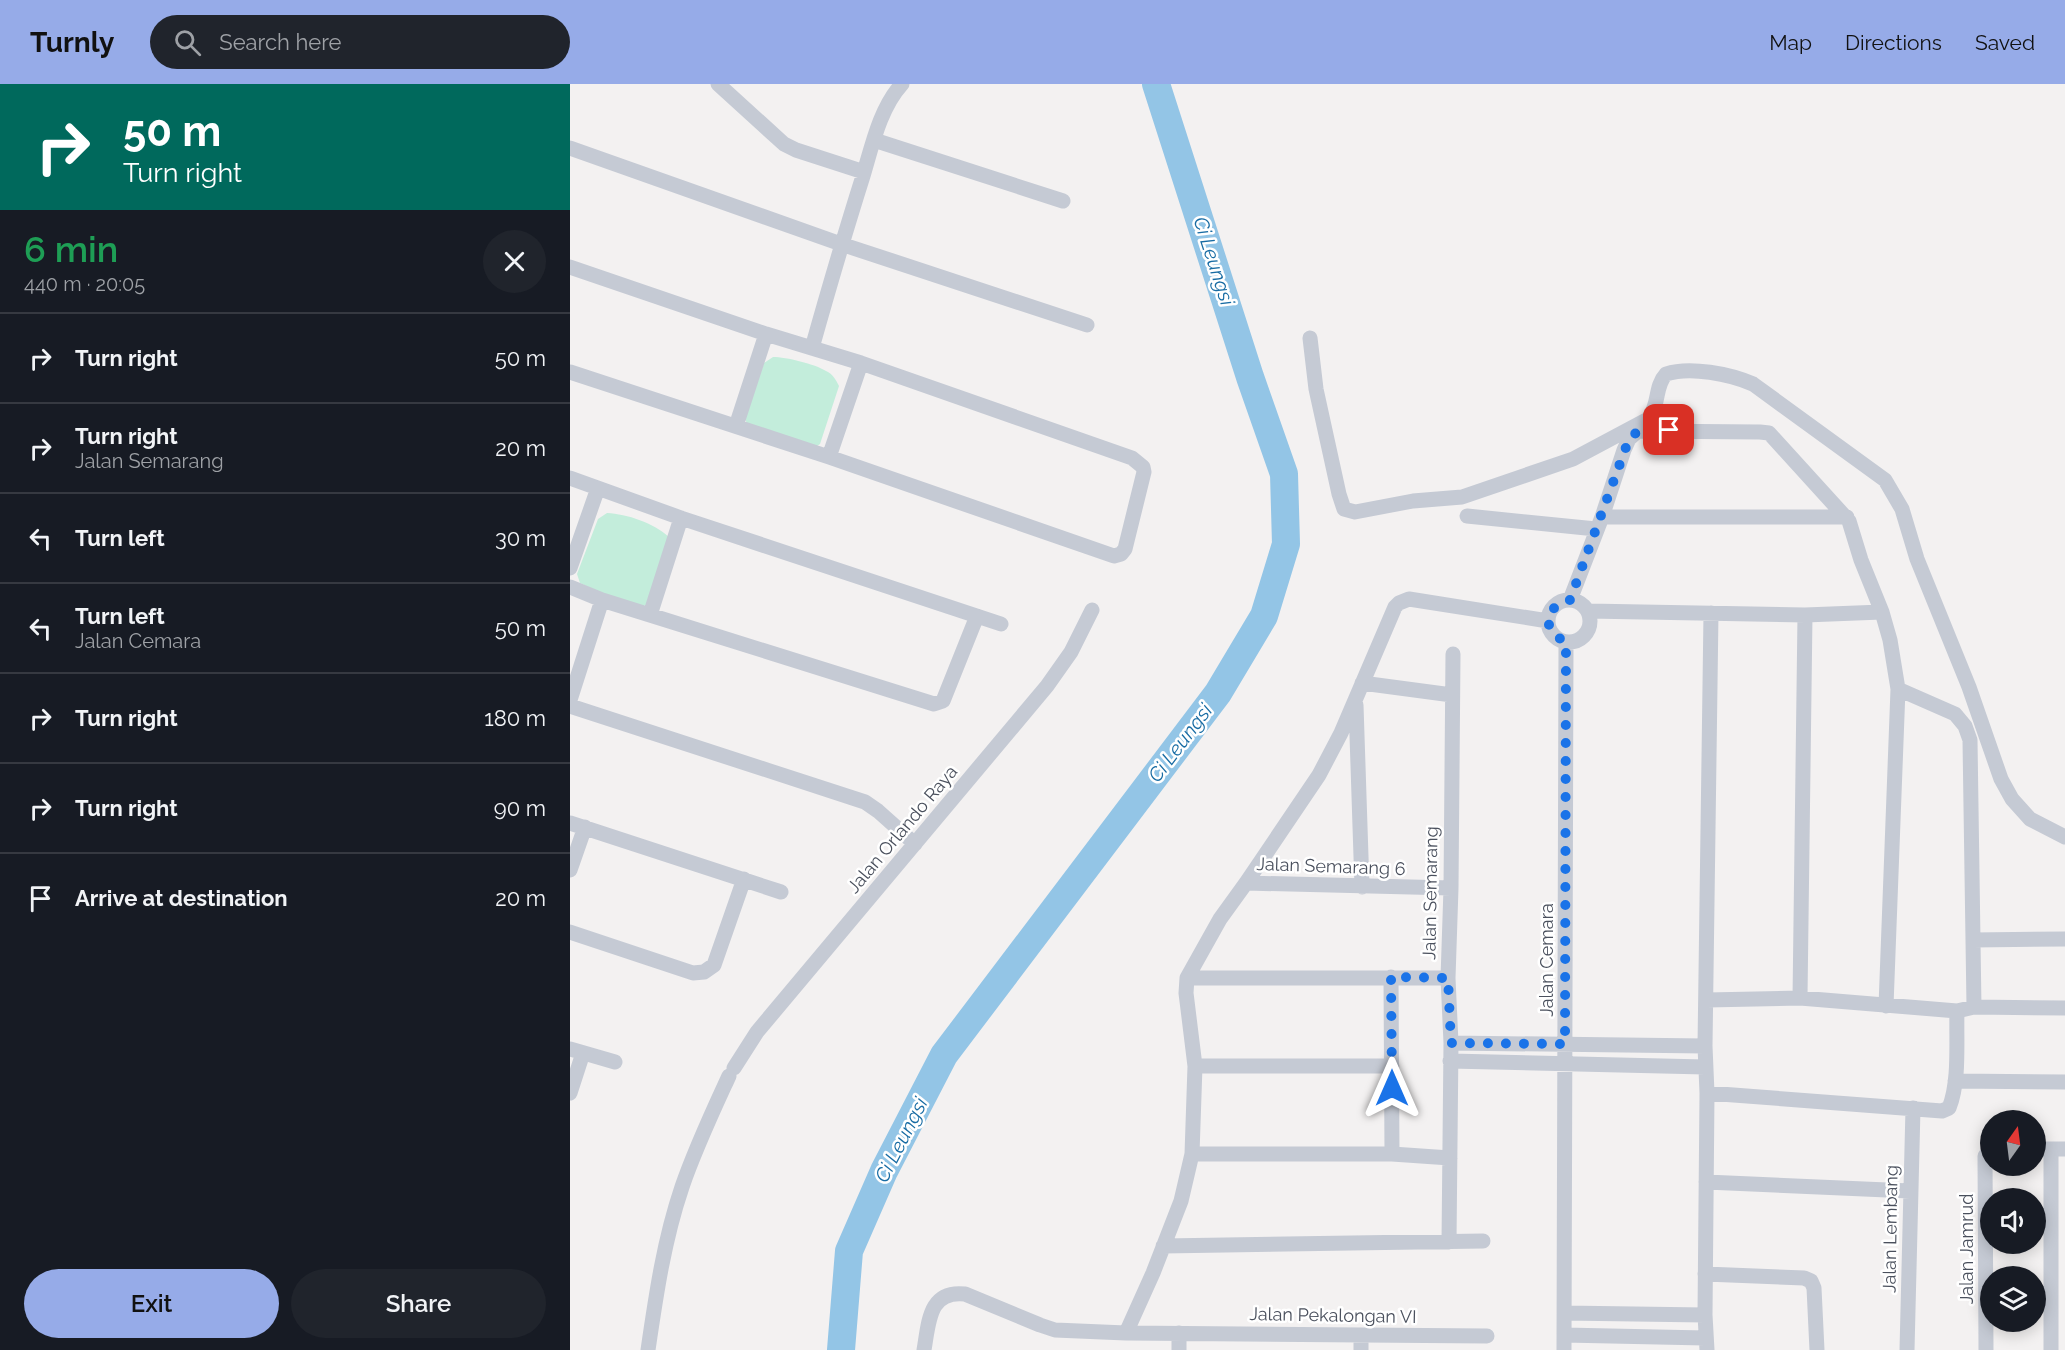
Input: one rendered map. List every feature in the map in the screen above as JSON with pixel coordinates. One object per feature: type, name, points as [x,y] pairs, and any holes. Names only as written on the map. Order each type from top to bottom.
[{"type":"street","points":[[718,84],[784,144],[864,172]]},
{"type":"street","points":[[812,348],[841,244],[874,140],[891,99],[902,84]]},
{"type":"street","points":[[874,140],[1063,201]]},
{"type":"street","points":[[570,148],[841,244],[1087,325]]},
{"type":"street","points":[[570,267],[766,334],[861,363],[1132,458],[1138,462],[1144,472],[1125,549],[1121,554],[1114,556],[829,457],[570,372]]},
{"type":"street","points":[[736,426],[766,334]]},
{"type":"street","points":[[1310,338],[1316,389],[1339,494],[1344,509],[1355,512],[1413,501],[1462,497],[1573,459],[1648,419],[1656,407],[1657,389],[1666,374],[1675,371],[1723,374],[1738,377],[1753,384],[1885,480],[1902,508],[1917,559],[1969,687],[2001,779],[2012,800],[2030,819],[2065,837]]},
{"type":"street","points":[[829,457],[861,363]]},
{"type":"street","points":[[1570,600],[1629,439],[1633,434],[1646,430],[1769,433],[1847,517],[1882,612],[1890,640],[1898,689],[1886,1006]]},
{"type":"street","points":[[570,478],[681,518],[1001,624]]},
{"type":"street","points":[[570,568],[598,488]]},
{"type":"street","points":[[1467,516],[1599,523],[1847,517]]},
{"type":"street","points":[[650,615],[681,518]]},
{"type":"street","points":[[570,587],[602,600],[934,704],[943,700],[977,616]]},
{"type":"street","points":[[1126,1333],[1181,1201],[1192,1154],[1195,1066],[1186,993],[1187,978],[1220,920],[1319,775],[1341,733],[1395,607],[1409,599],[1548,621]]},
{"type":"street","points":[[570,700],[602,600]]},
{"type":"street","points":[[1570,600],[1580,603],[1588,611],[1590,621],[1587,632],[1580,639],[1566,642],[1551,632],[1548,621],[1551,610],[1559,603],[1570,600]]},
{"type":"street","name":"Jalan Orlando Raya","points":[[648,1350],[667,1240],[679,1198],[699,1141],[732,1072],[757,1032],[1047,686],[1071,652],[1092,610]]},
{"type":"street","points":[[1588,611],[1805,615],[1882,612]]},
{"type":"street","points":[[1564,1343],[1706,1344],[1707,1093],[1705,1046],[1712,613]]},
{"type":"street","points":[[1800,998],[1805,615]]},
{"type":"street","name":"Jalan Cemara","points":[[1564,1343],[1566,642]]},
{"type":"street","name":"Jalan Semarang","points":[[1449,1242],[1451,1043],[1448,978],[1453,654]]},
{"type":"street","points":[[1362,683],[1452,695]]},
{"type":"street","points":[[1898,689],[1954,714],[1965,726],[1970,740],[1974,1007]]},
{"type":"street","points":[[1355,699],[1362,887]]},
{"type":"street","points":[[570,706],[864,802],[878,811],[915,844]]},
{"type":"street","points":[[570,870],[577,825],[781,892]]},
{"type":"street","points":[[570,932],[693,973],[704,972],[714,965],[744,879]]},
{"type":"street","name":"Jalan Semarang 6","points":[[1246,883],[1451,888]]},
{"type":"street","points":[[1973,940],[2065,939]]},
{"type":"street","points":[[1391,977],[1392,1155]]},
{"type":"street","points":[[1187,978],[1448,978]]},
{"type":"street","points":[[1707,1000],[1800,998],[1957,1011],[1974,1007],[2065,1008]]},
{"type":"street","points":[[1707,1093],[1942,1111],[1949,1108],[1955,1081],[1957,1011]]},
{"type":"street","points":[[1451,1043],[1705,1046]]},
{"type":"street","points":[[570,1094],[576,1051],[615,1062]]},
{"type":"street","points":[[1450,1061],[1705,1067]]},
{"type":"street","points":[[1195,1066],[1392,1066]]},
{"type":"street","points":[[1955,1081],[2065,1082]]},
{"type":"street","name":"Jalan Lembang","points":[[1907,1350],[1913,1108]]},
{"type":"street","points":[[2051,1350],[2058,1149]]},
{"type":"street","points":[[1192,1154],[1392,1155],[1450,1158]]},
{"type":"street","name":"Jalan Jamrud","points":[[1985,1176],[1986,1350]]},
{"type":"street","points":[[1706,1182],[1910,1191]]},
{"type":"street","points":[[1163,1246],[1483,1241]]},
{"type":"street","points":[[1705,1274],[1804,1278],[1811,1281],[1814,1288],[1817,1350]]},
{"type":"street","name":"Jalan Pekalongan VI","points":[[924,1350],[933,1308],[940,1297],[952,1293],[965,1294],[1055,1330],[1272,1334],[1361,1342],[1452,1343],[1487,1336]]},
{"type":"street","points":[[1564,1313],[1705,1315]]},
{"type":"street","points":[[1179,1333],[1179,1350]]},
{"type":"street","points":[[1271,1350],[1272,1334]]},
{"type":"green space","points":[[773,357],[800,361],[821,368],[832,375],[839,386],[820,444],[811,450],[749,428],[745,419],[764,363]]},
{"type":"green space","points":[[607,513],[640,520],[656,527],[669,537],[651,602],[642,607],[634,608],[580,583],[577,574],[598,519]]},
{"type":"waterway","name":"Ci Leungsi","points":[[841,1350],[849,1251],[884,1171],[944,1055],[1218,693],[1264,616],[1286,544],[1284,474],[1250,377],[1156,84]]},
{"type":"route","points":[[1392,1088],[1391,977],[1448,978],[1451,1043],[1565,1044],[1566,642],[1551,632],[1548,621],[1551,610],[1559,603],[1570,600],[1629,439],[1638,431],[1669,430]]}]
